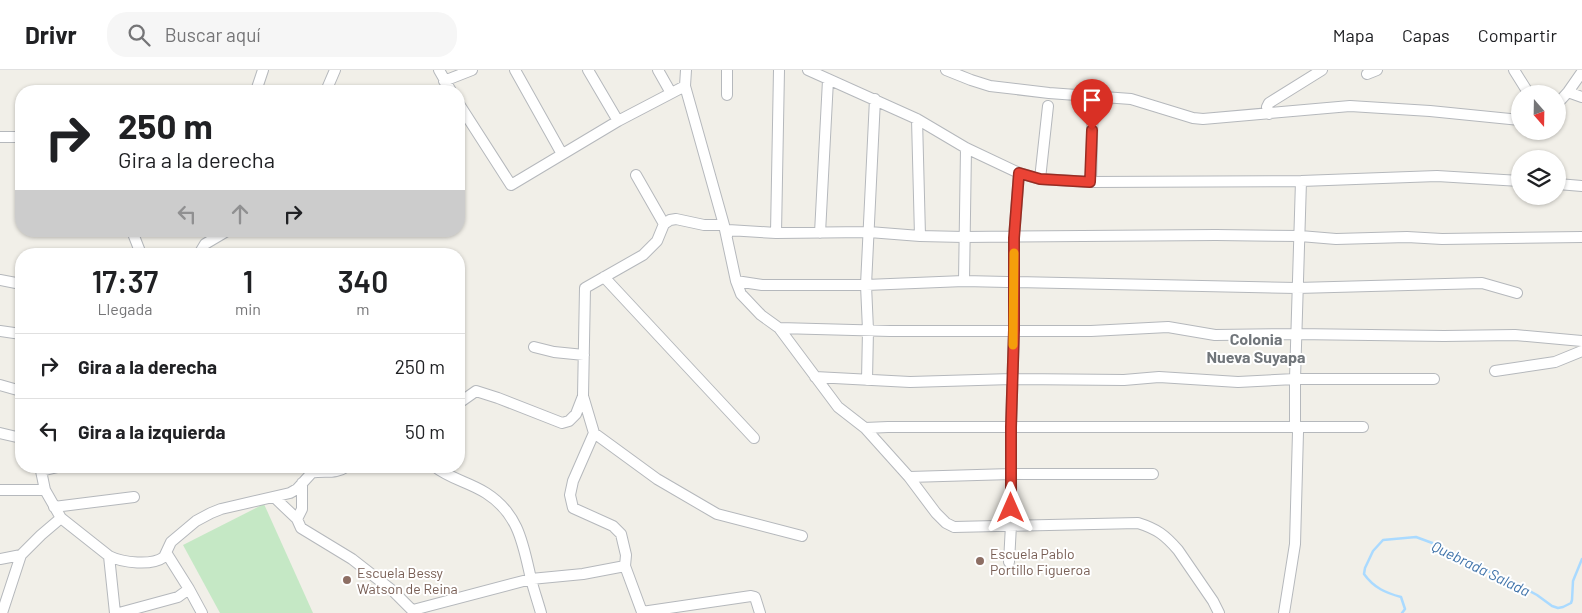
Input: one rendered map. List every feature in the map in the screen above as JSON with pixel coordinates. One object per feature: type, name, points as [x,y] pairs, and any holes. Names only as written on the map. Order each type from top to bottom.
[{"type":"street","points":[[258,85],[263,70]]},
{"type":"street","points":[[329,85],[335,70]]},
{"type":"street","points":[[438,70],[447,85]]},
{"type":"street","points":[[444,81],[472,70]]},
{"type":"street","points":[[515,70],[562,154]]},
{"type":"street","points":[[588,70],[618,121]]},
{"type":"street","points":[[658,70],[671,93]]},
{"type":"street","points":[[686,70],[685,86],[727,236],[736,281],[741,294],[762,315],[779,328],[838,407],[865,428],[909,477],[946,523],[954,527],[1011,524],[1138,523],[1154,528],[1172,542],[1213,601],[1219,613]]},
{"type":"street","points":[[727,70],[727,95]]},
{"type":"street","points":[[776,233],[779,70]]},
{"type":"street","points":[[808,70],[917,119],[966,148],[1019,173],[1040,179],[1090,182],[1301,181],[1437,176],[1511,181]]},
{"type":"street","points":[[946,70],[990,86],[1138,100],[1193,118],[1203,119],[1350,106],[1430,111],[1511,119]]},
{"type":"street","points":[[1269,114],[1269,103],[1322,70]]},
{"type":"street","points":[[1366,74],[1377,70]]},
{"type":"street","points":[[1514,70],[1523,85]]},
{"type":"street","points":[[1582,72],[1568,92],[1582,98]]},
{"type":"street","points":[[820,233],[828,80]]},
{"type":"street","points":[[465,114],[510,185],[618,121],[685,86]]},
{"type":"street","points":[[1090,182],[1093,96]]},
{"type":"street","points":[[867,380],[868,330],[866,284],[875,99]]},
{"type":"street","points":[[1040,179],[1048,106]]},
{"type":"street","points":[[917,119],[920,236]]},
{"type":"street","points":[[0,137],[15,137]]},
{"type":"street","points":[[964,281],[966,148]]},
{"type":"street","points":[[1009,562],[1014,238],[1019,173]]},
{"type":"street","points":[[636,175],[664,224]]},
{"type":"street","points":[[1284,613],[1295,544],[1298,432],[1295,422],[1295,379],[1301,181]]},
{"type":"street","points":[[1566,185],[1582,186]]},
{"type":"street","points":[[724,225],[704,225],[676,219],[664,224],[657,241],[643,255],[584,288],[583,396],[594,433],[657,479],[717,514],[802,536]]},
{"type":"street","points":[[727,236],[728,230],[776,233],[869,232],[920,236],[1014,238],[1216,235],[1300,236],[1336,239],[1582,237]]},
{"type":"street","points":[[203,248],[205,244],[217,237]]},
{"type":"street","points":[[604,277],[754,438]]},
{"type":"street","points":[[0,280],[15,283]]},
{"type":"street","points":[[736,281],[762,285],[964,281],[1298,288],[1482,283],[1517,293]]},
{"type":"street","points":[[779,328],[1092,331],[1168,327],[1215,335],[1515,335],[1582,341]]},
{"type":"street","points":[[0,330],[15,333]]},
{"type":"street","points":[[534,347],[554,352],[584,355]]},
{"type":"street","points":[[1495,371],[1556,362],[1582,351]]},
{"type":"street","points":[[815,376],[910,382],[1012,379],[1124,380],[1158,377],[1238,382],[1295,379],[1434,379]]},
{"type":"street","points":[[0,385],[15,389]]},
{"type":"street","points":[[465,399],[476,392],[498,398],[562,422],[569,421],[576,414],[583,396]]},
{"type":"street","points":[[865,428],[1363,427]]},
{"type":"street","points":[[0,433],[15,437]]},
{"type":"street","points":[[594,433],[573,481],[570,495],[573,508],[613,526],[621,534],[626,555],[625,566],[639,613],[754,596],[760,613]]},
{"type":"street","points":[[42,473],[46,490],[61,518],[109,556],[117,559],[150,562],[161,559],[167,554],[171,542],[203,517],[221,509],[290,494],[312,473]]},
{"type":"street","points":[[443,473],[486,493],[502,506],[519,531],[541,613]]},
{"type":"street","points":[[909,477],[1011,474],[1153,474]]},
{"type":"street","points":[[297,519],[302,509],[302,483]]},
{"type":"street","points":[[0,490],[46,490]]},
{"type":"street","points":[[54,507],[134,497]]},
{"type":"street","points":[[275,498],[297,519],[300,528],[352,558],[393,590],[414,612],[531,579],[583,574],[625,566]]},
{"type":"street","points":[[2,610],[21,555],[61,518]]},
{"type":"street","points":[[167,554],[202,613]]},
{"type":"street","points":[[0,559],[21,555]]},
{"type":"street","points":[[109,556],[115,613]]},
{"type":"street","points":[[119,613],[178,596],[189,589]]},
{"type":"green space","points":[[264,504],[313,613],[220,613],[183,545]]},
{"type":"waterway","name":"Quebrada Salada","points":[[1402,613],[1405,609],[1401,597],[1381,589],[1364,574],[1373,551],[1383,540],[1416,537],[1435,544],[1465,561],[1513,582],[1558,608],[1571,603],[1573,581],[1582,559]]},
{"type":"slow traffic","points":[[1013,345],[1014,253]]},
{"type":"place","name":"Escuela Pablo Portillo Figueroa","points":[[980,561]]},
{"type":"place","name":"Escuela Bessy Watson de Reina","points":[[347,580]]},
{"type":"district","name":"Colonia Nueva Suyapa","points":[[1256,347]]},
{"type":"route","points":[[1011,508],[1014,238],[1019,173],[1040,179],[1090,182],[1092,130]]}]
